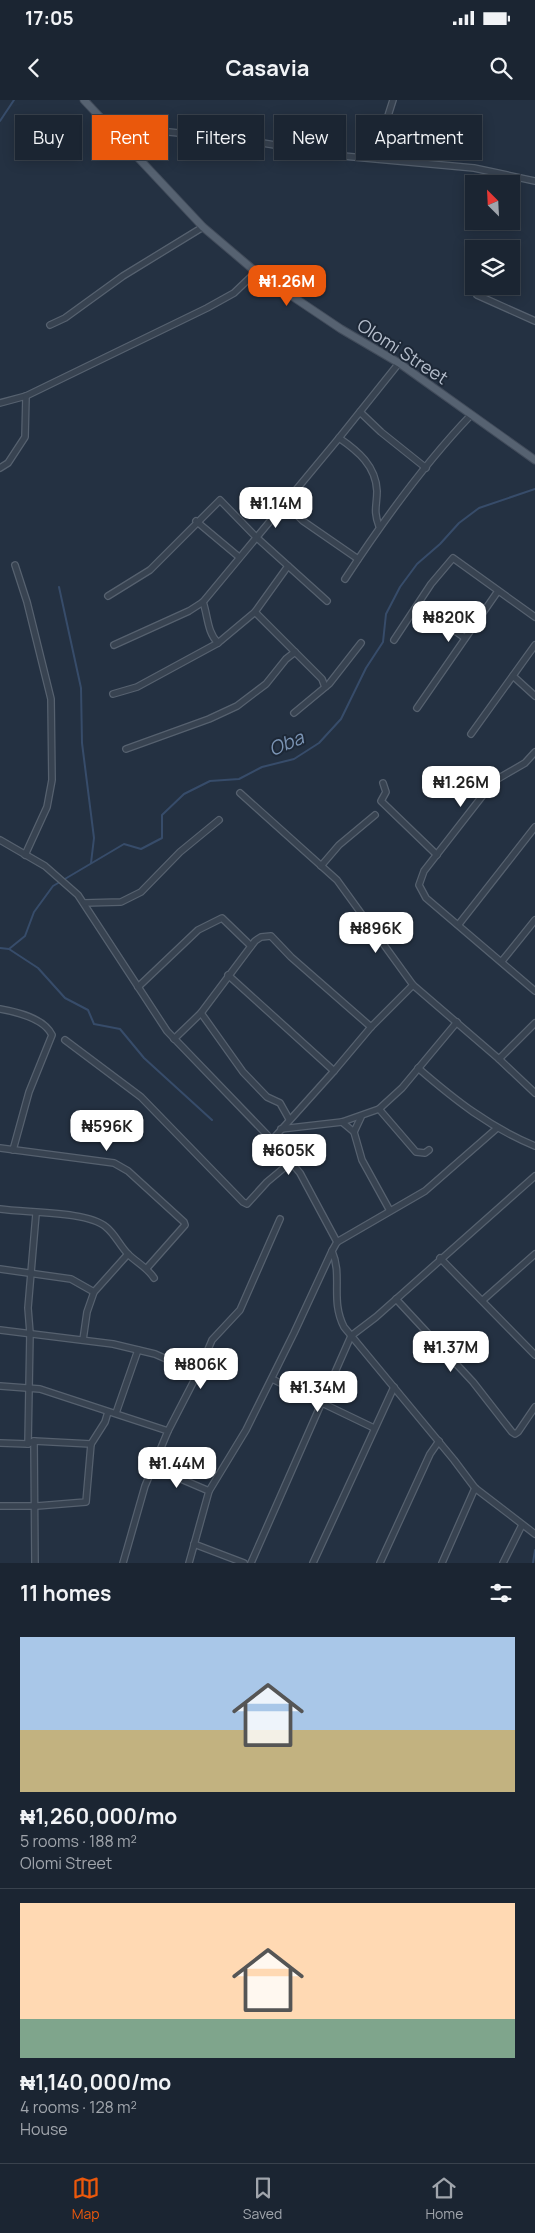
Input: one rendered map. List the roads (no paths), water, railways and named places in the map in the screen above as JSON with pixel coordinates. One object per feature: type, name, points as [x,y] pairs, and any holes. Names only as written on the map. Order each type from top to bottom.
[{"type":"main road","name":"Olomi Street","points":[[84,100],[98,115]]},
{"type":"main road","name":"Olomi Street","points":[[140,160],[203,227],[256,272],[341,329],[398,363],[535,460]]},
{"type":"street","points":[[388,115],[393,100]]},
{"type":"street","points":[[168,131],[356,156]]},
{"type":"street","points":[[388,160],[483,169],[535,181]]},
{"type":"street","points":[[50,325],[66,318],[123,276],[203,227]]},
{"type":"street","points":[[0,403],[26,396],[207,308],[234,293],[256,272]]},
{"type":"street","points":[[477,295],[535,321]]},
{"type":"street","points":[[114,645],[189,611],[203,602],[339,438],[398,363]]},
{"type":"street","points":[[0,468],[8,463],[25,437],[26,396]]},
{"type":"street","points":[[360,412],[381,432],[426,468]]},
{"type":"street","points":[[345,579],[379,526],[471,415]]},
{"type":"street","points":[[339,438],[361,454],[371,469],[376,488],[374,506],[379,526]]},
{"type":"street","points":[[108,596],[150,570],[196,521],[220,500],[256,537],[327,601]]},
{"type":"street","points":[[285,502],[303,520],[358,559]]},
{"type":"street","points":[[196,521],[239,557]]},
{"type":"street","points":[[394,640],[453,558],[535,617]]},
{"type":"street","points":[[15,565],[27,602],[51,699],[50,756],[53,769],[51,787],[47,807],[25,855]]},
{"type":"street","points":[[113,694],[137,687],[218,643],[255,612],[288,566]]},
{"type":"street","points":[[417,708],[498,591]]},
{"type":"street","points":[[203,602],[208,616],[210,633],[218,643]]},
{"type":"street","points":[[418,605],[465,638]]},
{"type":"street","points":[[255,612],[322,679],[325,687]]},
{"type":"street","points":[[294,713],[325,687],[361,643]]},
{"type":"street","points":[[471,734],[535,645]]},
{"type":"street","points":[[126,750],[209,719],[237,706],[266,684],[286,659],[296,652]]},
{"type":"street","points":[[513,676],[535,696]]},
{"type":"street","points":[[535,752],[524,763],[494,781],[424,871],[419,885],[426,898],[459,924],[535,991]]},
{"type":"street","points":[[383,783],[386,792],[381,801],[437,855]]},
{"type":"street","points":[[240,793],[337,880],[413,985],[499,1059],[535,1093]]},
{"type":"street","points":[[321,866],[339,845],[375,815]]},
{"type":"street","points":[[84,903],[121,902],[141,892],[180,852],[219,820]]},
{"type":"street","points":[[459,924],[535,827]]},
{"type":"street","points":[[0,840],[56,874],[84,903],[174,1039],[291,1162],[313,1195],[337,1242]]},
{"type":"street","points":[[138,987],[198,930],[222,918],[252,946]]},
{"type":"street","points":[[502,961],[535,920]]},
{"type":"street","points":[[174,1039],[201,1013],[228,975],[261,936],[271,936],[291,957],[371,1027]]},
{"type":"street","points":[[228,975],[334,1072]]},
{"type":"street","points":[[272,1140],[334,1072],[371,1027],[413,985]]},
{"type":"street","points":[[0,1009],[18,1012],[35,1020],[50,1029],[52,1035],[29,1092],[13,1150]]},
{"type":"street","points":[[201,1013],[243,1072],[267,1097],[280,1103],[290,1119]]},
{"type":"street","points":[[281,1129],[342,1122],[361,1117],[379,1109],[391,1100],[457,1022]]},
{"type":"street","points":[[499,1059],[535,1023]]},
{"type":"street","points":[[65,1040],[140,1098],[246,1204],[267,1182],[291,1162]]},
{"type":"street","points":[[418,1068],[453,1098],[496,1129],[535,1146]]},
{"type":"street","points":[[379,1109],[416,1152],[429,1150]]},
{"type":"street","points":[[354,1132],[361,1117]]},
{"type":"street","points":[[342,1122],[354,1132],[362,1160],[390,1210]]},
{"type":"street","points":[[190,1563],[209,1491],[246,1430],[337,1242],[424,1190],[496,1129]]},
{"type":"street","points":[[0,1148],[114,1163],[128,1171],[185,1225],[147,1268]]},
{"type":"street","points":[[251,1563],[351,1336],[396,1299],[440,1258],[535,1176]]},
{"type":"street","points":[[0,1209],[36,1214],[64,1215],[99,1222],[106,1227],[128,1254],[147,1268],[154,1278]]},
{"type":"street","points":[[36,1214],[28,1308],[31,1442],[37,1506],[36,1563]]},
{"type":"street","points":[[123,1563],[131,1532],[153,1467],[168,1431],[198,1373],[212,1340],[240,1310],[280,1219]]},
{"type":"street","points":[[332,1251],[338,1264],[337,1310],[344,1327],[439,1441],[475,1488],[535,1534]]},
{"type":"street","points":[[83,1340],[87,1312],[94,1292],[128,1254]]},
{"type":"street","points":[[483,1300],[535,1254]]},
{"type":"street","points":[[440,1258],[535,1354]]},
{"type":"street","points":[[0,1269],[71,1279],[94,1292]]},
{"type":"street","points":[[396,1299],[473,1382],[512,1432],[518,1432],[535,1407]]},
{"type":"street","points":[[0,1330],[83,1340],[138,1350],[155,1354],[198,1373]]},
{"type":"street","points":[[116,1413],[138,1350]]},
{"type":"street","points":[[272,1378],[374,1428]]},
{"type":"street","points":[[0,1386],[29,1387],[168,1431]]},
{"type":"street","points":[[313,1563],[394,1388]]},
{"type":"street","points":[[0,1506],[37,1506],[86,1502],[91,1444],[105,1422],[108,1412]]},
{"type":"street","points":[[380,1563],[430,1454],[439,1441]]},
{"type":"street","points":[[0,1443],[91,1444]]},
{"type":"street","points":[[153,1467],[209,1491]]},
{"type":"street","points":[[442,1563],[475,1488]]},
{"type":"street","points":[[503,1563],[524,1526]]},
{"type":"street","points":[[194,1544],[244,1563]]},
{"type":"waterway","points":[[0,121],[14,100]]},
{"type":"waterway","name":"Oba","points":[[0,948],[9,949],[25,936],[34,912],[53,886],[124,844],[141,849],[162,838],[162,815],[184,794],[210,781],[239,779],[262,767],[294,759],[319,743],[341,719],[366,668],[383,642],[386,614],[400,587],[417,564],[440,544],[459,523],[479,508],[535,489]]},
{"type":"waterway","points":[[59,587],[81,688],[82,743],[94,838],[91,863]]},
{"type":"waterway","points":[[9,949],[38,968],[65,998],[88,1010],[94,1024],[120,1029],[144,1058],[212,1120]]},
{"type":"waterway","points":[[533,1563],[535,1550]]}]
